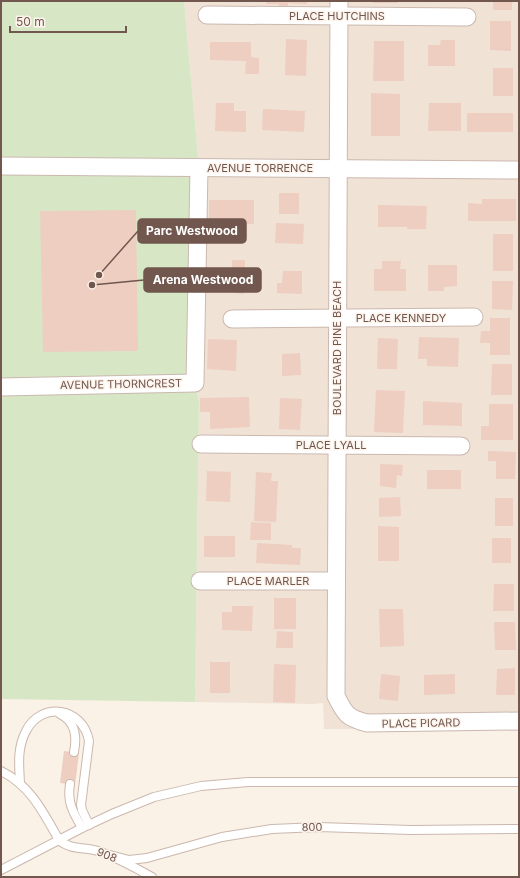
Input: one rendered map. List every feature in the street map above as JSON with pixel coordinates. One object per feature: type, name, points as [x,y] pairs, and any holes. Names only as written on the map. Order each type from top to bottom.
[{"type":"street","name":"PLACE HUTCHINS","points":[[207,15],[339,9],[467,17]]},
{"type":"street","name":"BOULEVARD PINE BEACH","points":[[336,696],[339,9]]},
{"type":"street","name":"AVENUE TORRENCE","points":[[1,166],[519,170]]},
{"type":"street","name":"AVENUE THORNCREST","points":[[1,387],[195,383],[199,168]]},
{"type":"street","name":"PLACE KENNEDY","points":[[232,319],[474,317]]},
{"type":"street","name":"PLACE LYALL","points":[[201,444],[461,446]]},
{"type":"street","name":"PLACE MARLER","points":[[200,581],[336,582]]},
{"type":"street","name":"PLACE PICARD","points":[[336,696],[347,716],[367,723],[519,721]]},
{"type":"lane","points":[[52,712],[65,716],[74,728],[76,742],[74,752]]},
{"type":"lane","points":[[20,783],[19,751],[24,734],[33,720],[45,713],[52,712],[68,714],[77,718],[83,724],[87,733],[88,750],[81,804],[86,826]]},
{"type":"lane","points":[[1,771],[20,783],[29,793],[43,812],[59,840]]},
{"type":"lane","points":[[1,870],[86,826],[154,797],[201,786],[223,783],[298,782],[519,782]]},
{"type":"lane","points":[[70,784],[68,794],[70,805],[86,826]]},
{"type":"lane","name":"800","points":[[110,855],[129,860],[147,858],[222,837],[272,829],[318,826],[418,830],[519,829]]},
{"type":"lane","name":"908","points":[[59,840],[68,846],[97,850],[110,855],[152,877]]},
{"type":"shaded area","points":[[184,1],[519,1],[519,729],[324,729],[323,703],[195,702],[199,402],[195,383],[199,168]]},
{"type":"green space","points":[[1,1],[184,1],[199,168],[195,383],[199,402],[195,702],[1,699]]},
{"type":"building","points":[[267,1],[307,1],[307,4],[288,3],[288,9],[279,8],[279,4],[266,4]]},
{"type":"building","points":[[373,1],[398,1],[398,3],[373,3]]},
{"type":"building","points":[[493,1],[512,1],[512,10],[493,10]]},
{"type":"building","points":[[490,21],[511,21],[511,51],[490,50]]},
{"type":"building","points":[[286,39],[307,40],[306,76],[285,75]]},
{"type":"building","points":[[441,40],[455,40],[455,66],[428,66],[428,45],[440,45]]},
{"type":"building","points":[[374,41],[404,41],[404,81],[373,81]]},
{"type":"building","points":[[210,42],[251,42],[251,57],[259,58],[259,74],[245,74],[246,61],[210,60]]},
{"type":"building","points":[[493,68],[513,68],[513,96],[493,96]]},
{"type":"building","points":[[371,93],[400,94],[400,136],[371,136]]},
{"type":"building","points":[[216,103],[234,103],[234,111],[246,111],[246,132],[215,131]]},
{"type":"building","points":[[429,103],[461,103],[461,131],[428,131]]},
{"type":"building","points":[[263,109],[305,111],[304,132],[262,130]]},
{"type":"building","points":[[467,113],[513,113],[513,132],[467,132]]},
{"type":"building","points":[[279,193],[299,193],[299,214],[279,214]]},
{"type":"building","points":[[482,199],[516,199],[516,221],[468,221],[468,203],[482,204]]},
{"type":"building","points":[[209,200],[254,200],[254,224],[209,224]]},
{"type":"building","points":[[378,205],[427,206],[426,229],[407,229],[407,227],[378,227]]},
{"type":"building","points":[[136,210],[138,351],[43,352],[40,211]]},
{"type":"building","points":[[276,223],[304,224],[303,244],[275,243]]},
{"type":"building","points":[[493,234],[513,234],[513,271],[493,271]]},
{"type":"building","points":[[232,260],[245,260],[244,294],[233,293],[233,290],[204,289],[205,269],[232,270]]},
{"type":"building","points":[[382,261],[401,261],[400,269],[406,269],[406,291],[374,291],[374,269],[382,269]]},
{"type":"building","points":[[428,265],[457,265],[457,286],[444,287],[444,291],[428,291]]},
{"type":"building","points":[[283,271],[302,271],[302,294],[277,293],[277,283],[282,283]]},
{"type":"building","points":[[492,281],[513,281],[512,310],[492,309]]},
{"type":"building","points":[[490,318],[510,318],[510,355],[490,355],[490,343],[480,343],[481,331],[490,331]]},
{"type":"building","points":[[419,337],[459,338],[458,367],[427,366],[427,359],[418,359]]},
{"type":"building","points":[[378,338],[398,339],[397,369],[377,369]]},
{"type":"building","points":[[208,339],[237,340],[236,371],[207,369]]},
{"type":"building","points":[[300,353],[301,375],[282,376],[282,354]]},
{"type":"building","points":[[492,364],[512,364],[512,395],[491,395]]},
{"type":"building","points":[[376,390],[405,391],[403,433],[374,432]]},
{"type":"building","points":[[249,397],[250,427],[210,429],[210,412],[200,412],[200,398]]},
{"type":"building","points":[[280,398],[302,399],[300,430],[279,429]]},
{"type":"building","points":[[423,401],[462,403],[462,426],[423,425]]},
{"type":"building","points":[[489,404],[513,404],[513,440],[481,440],[481,426],[489,426]]},
{"type":"building","points":[[488,451],[516,452],[515,479],[496,479],[496,461],[488,461]]},
{"type":"building","points":[[380,464],[403,465],[402,476],[397,475],[396,488],[380,486]]},
{"type":"building","points":[[427,470],[461,470],[461,489],[427,489]]},
{"type":"building","points":[[207,471],[231,472],[230,502],[206,501]]},
{"type":"building","points":[[256,472],[272,473],[271,481],[278,481],[276,522],[254,521]]},
{"type":"building","points":[[400,497],[401,516],[379,517],[379,498]]},
{"type":"building","points":[[495,498],[513,498],[513,526],[495,526]]},
{"type":"building","points":[[251,522],[271,523],[271,540],[250,540]]},
{"type":"building","points":[[378,526],[399,527],[399,561],[378,561]]},
{"type":"building","points":[[204,536],[235,536],[235,557],[204,557]]},
{"type":"building","points":[[492,538],[511,538],[511,563],[492,563]]},
{"type":"building","points":[[257,543],[292,545],[292,548],[301,548],[300,565],[256,563]]},
{"type":"building","points":[[494,584],[514,584],[514,611],[493,611]]},
{"type":"building","points":[[274,598],[296,598],[296,629],[274,629]]},
{"type":"building","points":[[232,606],[253,606],[252,631],[222,630],[222,612],[232,612]]},
{"type":"building","points":[[379,609],[403,609],[404,646],[380,647]]},
{"type":"building","points":[[494,622],[515,622],[516,650],[495,650]]},
{"type":"building","points":[[277,631],[293,632],[293,648],[276,648]]},
{"type":"building","points":[[210,662],[230,662],[230,693],[210,693]]},
{"type":"building","points":[[274,664],[296,665],[295,703],[273,702]]},
{"type":"building","points":[[515,668],[515,695],[496,695],[497,669]]},
{"type":"building","points":[[381,674],[400,676],[398,701],[379,699]]},
{"type":"building","points":[[455,674],[455,694],[424,695],[424,675]]},
{"type":"building","points":[[64,751],[79,753],[75,785],[60,783]]},
{"type":"place","name":"Parc Westwood","points":[[99,275]]},
{"type":"place","name":"Arena Westwood","points":[[92,285]]}]
